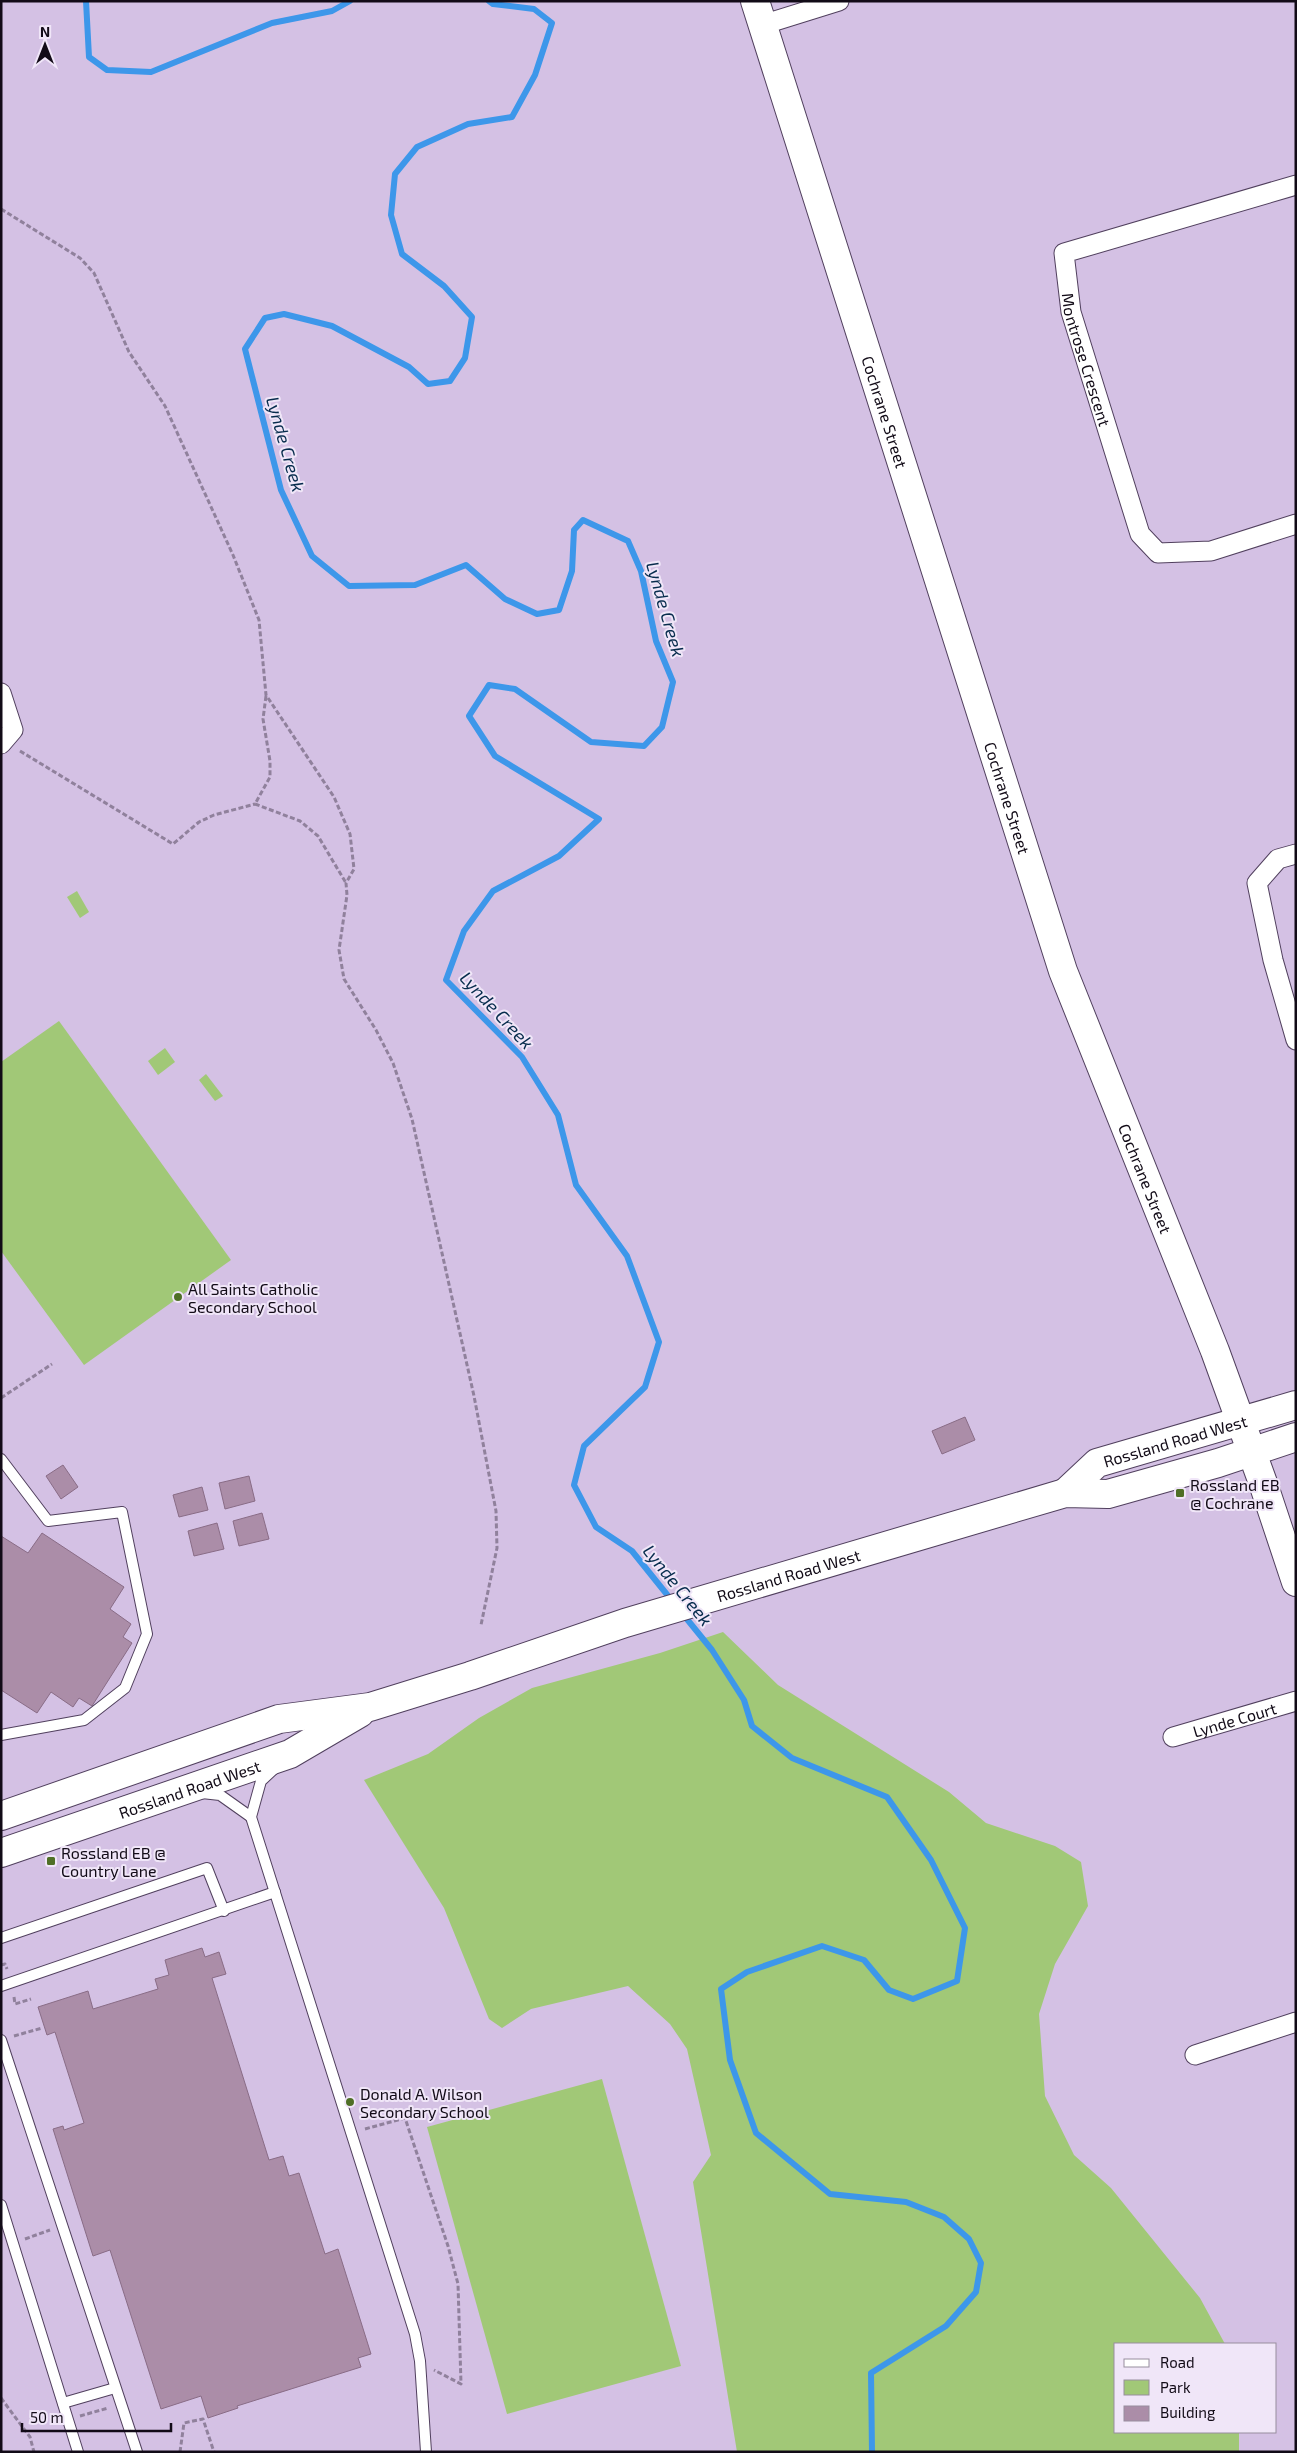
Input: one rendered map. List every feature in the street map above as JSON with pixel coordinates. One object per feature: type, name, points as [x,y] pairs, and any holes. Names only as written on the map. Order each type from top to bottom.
[{"type":"main road","name":"Cochrane Street","points":[[758,13],[1063,971],[1215,1351],[1296,1582]]},
{"type":"main road","name":"Rossland Road West","points":[[1065,1493],[1097,1463],[1296,1405]]},
{"type":"main road","name":"Rossland Road West","points":[[1,1816],[279,1719],[370,1707],[719,1594],[1065,1493],[1108,1494],[1218,1463],[1296,1436]]},
{"type":"main road","name":"Rossland Road West","points":[[1,1853],[290,1754],[370,1707]]},
{"type":"street","points":[[758,13],[838,1]]},
{"type":"street","name":"Montrose Crescent","points":[[1296,185],[1064,253],[1071,312],[1140,534],[1158,553],[1211,551],[1296,524]]},
{"type":"street","points":[[1,693],[13,730],[2,744]]},
{"type":"street","points":[[1296,854],[1278,859],[1257,883],[1273,960],[1296,1040]]},
{"type":"street","name":"Lynde Court","points":[[1173,1737],[1296,1701]]},
{"type":"street","points":[[1196,2055],[1296,2022]]},
{"type":"lane","points":[[1,1459],[48,1521],[122,1512],[147,1634],[125,1688],[84,1720],[1,1735]]},
{"type":"lane","points":[[290,1754],[261,1781],[252,1817],[415,2334],[420,2361],[426,2452]]},
{"type":"lane","points":[[182,1790],[220,1795],[252,1817]]},
{"type":"lane","points":[[1,1938],[207,1868],[224,1911]]},
{"type":"lane","points":[[1,1986],[275,1892]]},
{"type":"lane","points":[[5,2038],[62,2226],[137,2452]]},
{"type":"lane","points":[[1,2205],[78,2452]]},
{"type":"lane","points":[[63,2403],[115,2388]]},
{"type":"path","points":[[1,209],[80,258],[94,273],[129,352],[165,406],[233,555],[259,620],[266,696],[263,719],[270,761],[270,777],[255,804]]},
{"type":"path","points":[[266,696],[334,797],[350,834],[354,869],[346,883]]},
{"type":"path","points":[[2,744],[35,759],[172,844],[199,822],[214,815],[255,804],[300,821],[318,836],[346,883],[347,895],[339,950],[344,980],[376,1030],[393,1063],[412,1119],[474,1396],[496,1511],[498,1548],[482,1625]]},
{"type":"path","points":[[1,1398],[52,1364]]},
{"type":"path","points":[[5,2038],[42,2028]]},
{"type":"path","points":[[353,2133],[405,2118],[448,2246],[458,2284],[461,2384],[420,2361]]},
{"type":"path","points":[[14,2243],[62,2226]]},
{"type":"path","points":[[1,2398],[30,2437],[34,2452]]},
{"type":"path","points":[[68,2419],[121,2405]]},
{"type":"path","points":[[180,2452],[184,2423],[203,2419],[214,2452]]},
{"type":"green space","points":[[77,891],[89,912],[80,918],[67,897]]},
{"type":"green space","points":[[59,1021],[231,1260],[84,1365],[1,1251],[1,1062]]},
{"type":"green space","points":[[165,1048],[175,1062],[158,1075],[148,1061]]},
{"type":"green space","points":[[206,1074],[223,1096],[215,1101],[199,1080]]},
{"type":"green space","points":[[723,1632],[778,1685],[949,1792],[986,1823],[1055,1846],[1081,1862],[1088,1906],[1055,1964],[1039,2014],[1045,2096],[1074,2155],[1111,2188],[1200,2298],[1224,2343],[1114,2343],[1114,2433],[1239,2433],[1239,2452],[737,2452],[693,2182],[711,2155],[687,2049],[670,2024],[628,1986],[531,2009],[502,2028],[489,2019],[444,1908],[364,1780],[428,1754],[479,1718],[532,1688],[660,1653]]},
{"type":"green space","points":[[602,2079],[681,2366],[507,2414],[427,2127]]},
{"type":"building","points":[[965,1417],[975,1440],[942,1454],[932,1431]]},
{"type":"building","points":[[63,1465],[78,1487],[61,1499],[46,1476]]},
{"type":"building","points":[[249,1476],[255,1501],[225,1509],[219,1483]]},
{"type":"building","points":[[202,1487],[208,1510],[179,1517],[173,1495]]},
{"type":"building","points":[[262,1513],[269,1539],[239,1546],[233,1521]]},
{"type":"building","points":[[217,1523],[224,1549],[194,1556],[188,1531]]},
{"type":"building","points":[[42,1533],[124,1587],[110,1609],[131,1624],[123,1637],[132,1643],[92,1706],[79,1698],[73,1707],[51,1692],[37,1713],[1,1690],[1,1536],[28,1553]]},
{"type":"building","points":[[202,1948],[205,1957],[219,1952],[226,1974],[212,1978],[269,2160],[283,2156],[289,2176],[299,2173],[325,2254],[338,2249],[371,2354],[358,2358],[361,2367],[237,2406],[238,2408],[208,2418],[201,2396],[161,2409],[110,2250],[93,2256],[53,2129],[63,2126],[64,2130],[84,2123],[55,2032],[47,2035],[38,2007],[88,1991],[93,2009],[158,1989],[155,1979],[169,1975],[165,1960]]},
{"type":"waterway","name":"Lynde Creek","points":[[86,1],[89,57],[107,70],[151,72],[272,23],[332,11],[350,1]]},
{"type":"waterway","name":"Lynde Creek","points":[[489,1],[493,4],[534,9],[552,23],[535,75],[512,117],[468,124],[417,147],[395,174],[391,215],[402,254],[444,286],[472,317],[465,358],[450,381],[428,384],[409,367],[332,326],[284,314],[265,318],[245,349],[281,490],[312,556],[349,586],[415,585],[466,565],[505,599],[537,614],[559,610],[572,571],[574,530],[583,520],[628,541],[641,571],[656,641],[673,682],[662,727],[644,746],[591,742],[515,689],[489,685],[469,716],[495,756],[599,819],[559,856],[493,891],[464,931],[446,980],[522,1057],[558,1115],[576,1185],[627,1256],[659,1342],[645,1387],[584,1446],[574,1485],[596,1527],[632,1551],[673,1602]]},
{"type":"waterway","name":"Lynde Creek","points":[[682,1613],[712,1650],[744,1700],[752,1726],[792,1758],[887,1797],[931,1860],[965,1928],[957,1981],[913,1999],[889,1990],[864,1960],[822,1946],[747,1972],[721,1989],[730,2060],[756,2133],[830,2194],[906,2202],[944,2217],[969,2239],[981,2263],[976,2292],[946,2326],[871,2373],[872,2452]]},
{"type":"place","name":"All Saints Catholic Secondary School","points":[[178,1297]]},
{"type":"place","name":"Rossland EB @ Cochrane","points":[[1180,1493]]},
{"type":"place","name":"Rossland EB @ Country Lane","points":[[51,1861]]},
{"type":"place","name":"Donald A. Wilson Secondary School","points":[[350,2102]]}]
